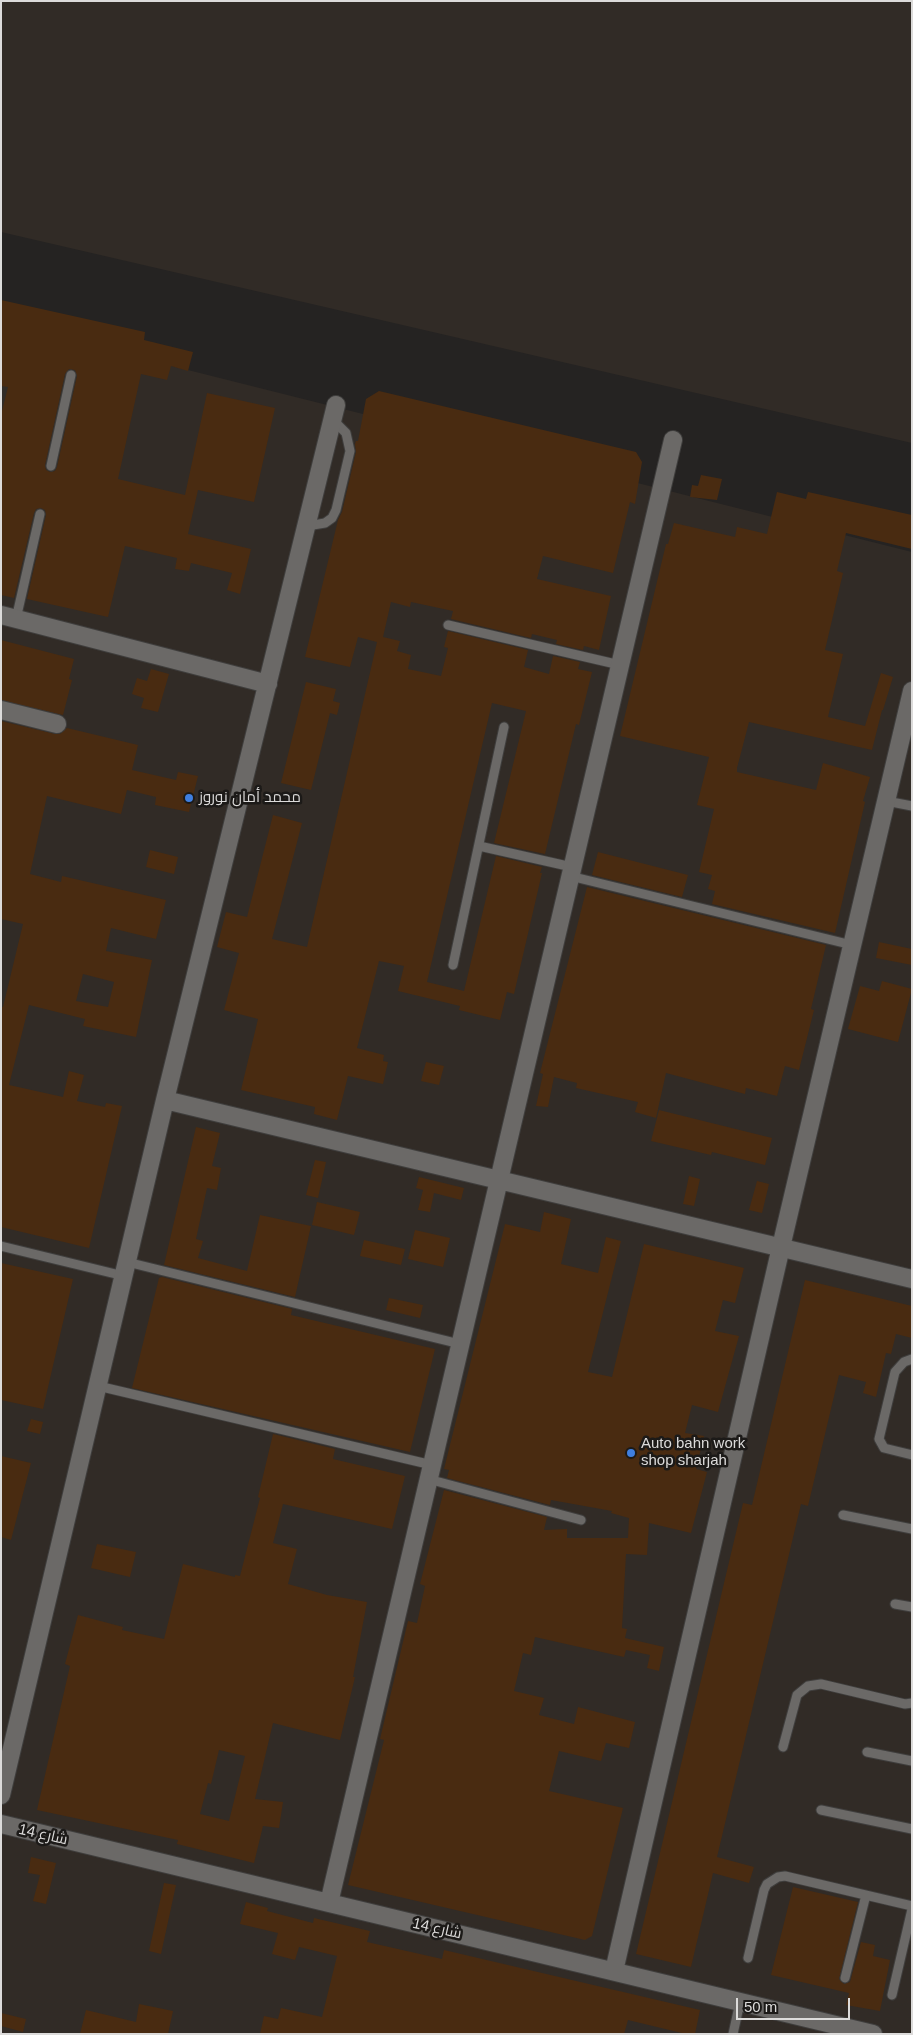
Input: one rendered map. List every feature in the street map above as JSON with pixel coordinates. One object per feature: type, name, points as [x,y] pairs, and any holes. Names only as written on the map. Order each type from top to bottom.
[{"type":"street","points":[[1,1795],[165,1100],[308,526],[334,412]]},
{"type":"street","points":[[329,1903],[673,440]]},
{"type":"street","points":[[9,617],[268,684]]},
{"type":"street","points":[[614,1971],[781,1247],[912,691]]},
{"type":"street","points":[[1,710],[57,724]]},
{"type":"street","points":[[165,1100],[912,1278]]},
{"type":"street","name":"شارع 14","points":[[1,1824],[873,2034]]},
{"type":"lane","points":[[51,466],[71,375]]},
{"type":"lane","points":[[308,526],[326,523],[332,518],[336,510],[348,460],[349,442],[334,412]]},
{"type":"lane","points":[[9,617],[40,514]]},
{"type":"lane","points":[[448,625],[620,666]]},
{"type":"lane","points":[[453,965],[504,727]]},
{"type":"lane","points":[[886,801],[912,806]]},
{"type":"lane","points":[[479,846],[852,944]]},
{"type":"lane","points":[[1,1246],[125,1269],[460,1344]]},
{"type":"lane","points":[[912,1359],[904,1362],[895,1372],[879,1439],[884,1448],[912,1455]]},
{"type":"lane","points":[[98,1386],[430,1472],[581,1520]]},
{"type":"lane","points":[[843,1515],[912,1529]]},
{"type":"lane","points":[[895,1604],[912,1607]]},
{"type":"lane","points":[[783,1747],[798,1695],[808,1686],[821,1684],[905,1704],[912,1704]]},
{"type":"lane","points":[[867,1752],[912,1761]]},
{"type":"lane","points":[[821,1810],[912,1829]]},
{"type":"lane","points":[[748,1958],[764,1890],[772,1880],[785,1876],[866,1895],[912,1907],[892,1995]]},
{"type":"lane","points":[[845,1978],[866,1895]]},
{"type":"lane","points":[[733,2034],[740,2002]]},
{"type":"shaded area","points":[[1,1],[912,1],[912,443],[1,232]]},
{"type":"shaded area","points":[[1,323],[912,552],[912,2034],[1,2034]]},
{"type":"building","points":[[1,300],[145,332],[144,340],[193,352],[188,371],[171,366],[167,380],[141,374],[118,479],[185,495],[207,393],[275,408],[254,502],[198,490],[188,534],[251,549],[240,594],[227,590],[232,573],[191,563],[189,571],[175,569],[177,558],[125,546],[108,617],[27,599],[46,515],[45,510],[41,508],[36,509],[34,513],[14,598],[1,595],[1,415],[8,387],[1,386]],"holes":[[[69,369],[75,370],[77,376],[57,467],[55,471],[50,472],[46,470],[45,465],[65,374]]]},
{"type":"building","points":[[379,391],[636,452],[642,462],[635,504],[630,502],[613,573],[543,556],[537,579],[611,596],[599,650],[584,646],[583,650],[556,644],[557,640],[532,634],[531,638],[451,619],[453,611],[411,602],[410,607],[391,602],[383,637],[400,641],[397,651],[411,655],[408,669],[441,676],[448,648],[444,647],[448,631],[528,650],[524,667],[549,674],[553,656],[580,662],[578,669],[592,672],[579,725],[576,724],[545,854],[494,843],[526,711],[492,703],[427,982],[464,991],[496,856],[542,867],[514,994],[507,992],[500,1020],[459,1010],[460,1006],[398,991],[404,966],[379,961],[357,1048],[384,1055],[383,1061],[388,1062],[383,1084],[348,1076],[337,1120],[314,1114],[315,1107],[241,1090],[258,1019],[224,1010],[239,953],[217,947],[226,912],[247,917],[273,815],[302,823],[272,939],[307,947],[377,642],[358,637],[350,667],[305,657],[338,520],[342,512],[366,399]]},
{"type":"building","points":[[701,475],[722,479],[717,500],[690,497],[692,485],[698,486]]},
{"type":"building","points":[[777,492],[806,499],[808,492],[912,515],[912,549],[846,533],[837,571],[843,573],[825,650],[843,654],[828,717],[865,726],[881,673],[893,677],[872,750],[749,722],[737,768],[737,772],[816,790],[823,763],[870,777],[863,801],[865,802],[835,933],[712,904],[715,891],[708,889],[712,875],[699,872],[714,809],[697,805],[709,757],[620,736],[666,544],[668,544],[674,523],[735,537],[737,527],[767,534]]},
{"type":"building","points":[[1,640],[74,659],[69,679],[72,680],[63,715],[1,700]]},
{"type":"building","points":[[151,669],[169,674],[158,712],[141,708],[144,698],[132,694],[137,678],[147,681]]},
{"type":"building","points":[[306,682],[336,689],[333,701],[340,703],[337,715],[330,713],[311,790],[281,783]]},
{"type":"building","points":[[1,721],[55,734],[60,734],[67,728],[138,745],[132,770],[176,780],[178,772],[198,776],[189,812],[155,805],[156,797],[127,790],[121,814],[47,796],[30,874],[61,882],[62,876],[166,900],[156,939],[111,928],[106,951],[152,960],[136,1037],[83,1026],[85,1019],[29,1005],[9,1085],[63,1097],[69,1071],[84,1075],[77,1101],[105,1107],[106,1103],[122,1106],[89,1248],[1,1227],[1,1007],[3,1007],[23,924],[1,919]],"holes":[[[83,974],[114,982],[108,1007],[76,1001]]]},
{"type":"building","points":[[150,850],[178,857],[174,874],[146,867]]},
{"type":"building","points":[[598,852],[688,875],[682,897],[592,875]]},
{"type":"building","points":[[587,887],[826,945],[811,1009],[814,1010],[799,1070],[785,1066],[777,1096],[746,1088],[745,1094],[666,1073],[656,1118],[635,1112],[638,1102],[576,1088],[577,1083],[554,1077],[548,1107],[536,1106],[543,1074],[540,1073]]},
{"type":"building","points":[[879,942],[912,949],[912,965],[876,958]]},
{"type":"building","points":[[882,981],[912,989],[898,1042],[848,1029],[860,986],[879,991]]},
{"type":"building","points":[[426,1062],[444,1066],[439,1085],[421,1081]]},
{"type":"building","points":[[659,1110],[772,1138],[765,1165],[712,1152],[711,1155],[651,1141]]},
{"type":"building","points":[[196,1127],[220,1133],[212,1166],[221,1168],[217,1190],[207,1188],[196,1239],[203,1241],[198,1258],[247,1271],[260,1215],[311,1226],[295,1297],[164,1265]]},
{"type":"building","points":[[315,1160],[326,1162],[318,1198],[306,1195]]},
{"type":"building","points":[[689,1176],[700,1179],[694,1206],[683,1204]]},
{"type":"building","points":[[419,1177],[464,1188],[461,1200],[434,1193],[430,1212],[418,1210],[423,1190],[416,1188]]},
{"type":"building","points":[[757,1181],[769,1184],[762,1213],[749,1210]]},
{"type":"building","points":[[317,1202],[360,1212],[354,1235],[312,1225]]},
{"type":"building","points":[[544,1212],[571,1219],[561,1264],[598,1273],[606,1237],[621,1241],[588,1372],[612,1377],[644,1244],[744,1268],[735,1303],[723,1300],[715,1331],[739,1336],[718,1412],[692,1405],[685,1433],[704,1436],[696,1469],[707,1472],[691,1533],[649,1523],[647,1555],[626,1554],[622,1628],[627,1629],[625,1638],[664,1647],[659,1671],[647,1668],[650,1655],[626,1650],[624,1657],[535,1637],[531,1655],[523,1653],[514,1691],[544,1698],[539,1715],[574,1724],[578,1707],[635,1722],[629,1748],[606,1743],[601,1761],[559,1751],[549,1791],[623,1808],[592,1936],[585,1940],[348,1885],[384,1740],[380,1739],[408,1621],[417,1623],[425,1586],[420,1584],[444,1490],[547,1517],[544,1530],[567,1529],[567,1538],[628,1538],[629,1518],[611,1513],[612,1511],[551,1500],[550,1505],[447,1478],[449,1470],[444,1469],[505,1224],[540,1232]]},
{"type":"building","points":[[415,1230],[450,1238],[443,1267],[408,1259]]},
{"type":"building","points":[[364,1240],[405,1249],[401,1265],[360,1256]]},
{"type":"building","points":[[1,1263],[73,1279],[43,1409],[1,1400]]},
{"type":"building","points":[[162,1277],[292,1309],[291,1315],[435,1349],[410,1452],[132,1388],[159,1278]]},
{"type":"building","points":[[805,1280],[912,1306],[912,1338],[896,1334],[891,1354],[886,1353],[876,1397],[863,1393],[866,1382],[839,1375],[808,1506],[801,1504],[717,1857],[754,1867],[749,1883],[713,1873],[691,1967],[636,1954],[743,1503],[752,1505]]},
{"type":"building","points":[[389,1298],[423,1305],[420,1318],[386,1310]]},
{"type":"building","points":[[31,1419],[43,1422],[40,1434],[27,1431]]},
{"type":"building","points":[[273,1434],[335,1449],[333,1459],[405,1476],[392,1529],[283,1504],[273,1543],[297,1549],[288,1584],[327,1595],[367,1602],[353,1677],[355,1677],[340,1740],[273,1723],[255,1799],[283,1802],[279,1828],[263,1826],[254,1863],[177,1844],[178,1840],[37,1810],[70,1666],[65,1664],[78,1615],[123,1627],[122,1630],[164,1639],[183,1564],[235,1577],[235,1575],[240,1576],[260,1498],[258,1497]],"holes":[[[219,1750],[245,1756],[229,1821],[200,1814],[208,1783],[211,1784]]]},
{"type":"building","points":[[1,1456],[31,1463],[11,1540],[1,1537]]},
{"type":"building","points":[[97,1544],[136,1552],[130,1577],[91,1568]]},
{"type":"building","points":[[31,1857],[56,1863],[46,1904],[33,1901],[40,1875],[28,1873]]},
{"type":"building","points":[[164,1883],[176,1885],[161,1954],[149,1951]]},
{"type":"building","points":[[793,1887],[858,1902],[839,1979],[844,1984],[850,1982],[861,1942],[875,1945],[873,1956],[890,1960],[880,2011],[846,2005],[849,1993],[771,1975]]},
{"type":"building","points":[[246,1902],[268,1908],[267,1911],[313,1923],[314,1918],[370,1931],[367,1942],[442,1959],[444,1950],[700,2010],[695,2034],[686,2034],[628,2020],[624,2034],[260,2034],[264,2016],[278,2019],[281,2008],[322,2017],[337,1956],[299,1947],[295,1960],[272,1954],[278,1933],[240,1924]]},
{"type":"building","points":[[139,2004],[173,2011],[168,2034],[80,2034],[86,2010],[136,2022]]},
{"type":"building","points":[[1,2013],[26,2019],[23,2032],[1,2026]]},
{"type":"place","name":"محمد أمان نوروز","points":[[189,798]]},
{"type":"place","name":"Auto bahn work shop sharjah","points":[[631,1453]]}]
